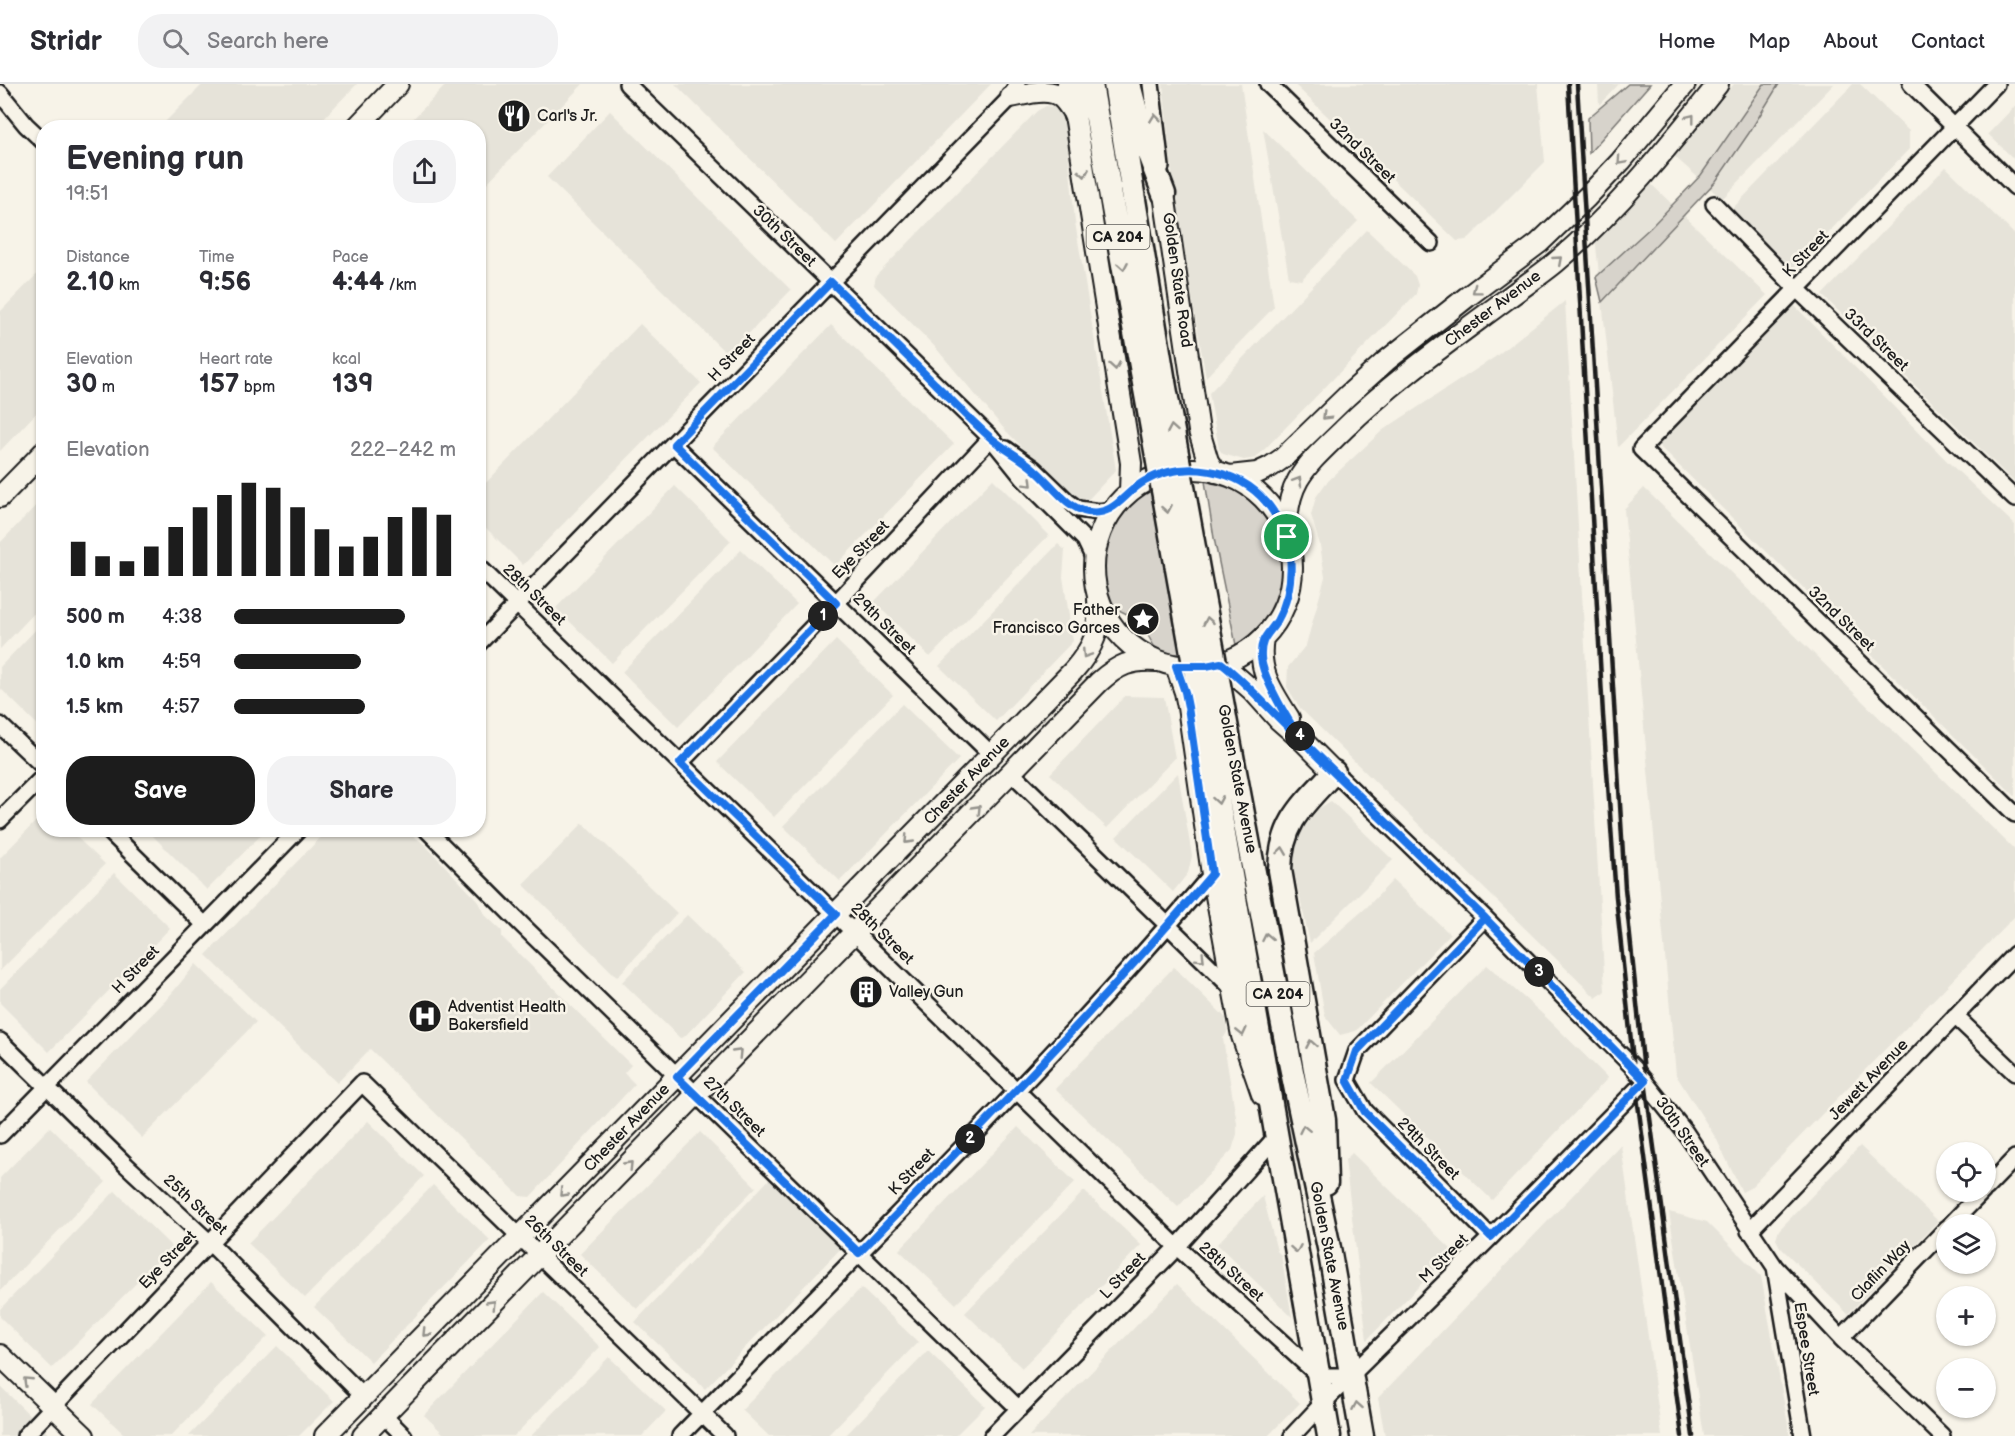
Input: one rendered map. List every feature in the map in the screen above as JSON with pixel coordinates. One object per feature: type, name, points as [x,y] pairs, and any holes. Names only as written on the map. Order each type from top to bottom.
[{"type":"highway","points":[[1069,84],[1075,115]]},
{"type":"highway","name":"Golden State Avenue","points":[[1091,84],[1155,386],[1219,741],[1276,1137],[1329,1436]]},
{"type":"highway","name":"Golden State Avenue","points":[[1115,84],[1155,386]]},
{"type":"highway","points":[[1129,84],[1144,141],[1164,194]]},
{"type":"highway","name":"Golden State Avenue","points":[[1219,741],[1329,1248],[1362,1436]]},
{"type":"highway","points":[[1329,1248],[1324,1120],[1280,870],[1285,834],[1293,819],[1334,772]]},
{"type":"main road","points":[[364,120],[398,84]]},
{"type":"main road","name":"Chester Avenue","points":[[1223,474],[1257,473],[1283,458],[1386,361],[1539,243],[1621,161],[1652,127],[1685,84]]},
{"type":"main road","name":"Chester Avenue","points":[[1287,537],[1287,509],[1292,492],[1299,478],[1326,446],[1393,385],[1556,263],[1640,178],[1718,84]]},
{"type":"main road","points":[[1014,91],[1052,93],[1062,97],[1075,115],[1131,463],[1130,491]]},
{"type":"main road","name":"Golden State Road","points":[[1164,194],[1199,431],[1208,461],[1223,474]]},
{"type":"main road","points":[[0,497],[36,460]]},
{"type":"main road","points":[[1198,469],[1223,474],[1249,486],[1265,500],[1278,518],[1287,537],[1292,570],[1285,605],[1276,623],[1251,649],[1221,663],[1198,667],[1166,663],[1141,653],[1127,642],[1105,615],[1098,598],[1094,572],[1094,559],[1100,533],[1112,510],[1130,491],[1146,481],[1180,470],[1198,469]]},
{"type":"main road","name":"Chester Avenue","points":[[325,1436],[1088,655],[1099,620],[1098,598]]},
{"type":"main road","name":"30th Street","points":[[1263,638],[1261,658],[1265,675],[1303,741]]},
{"type":"main road","name":"Chester Avenue","points":[[363,1436],[1111,672],[1131,662],[1142,660],[1166,663]]},
{"type":"main road","points":[[1166,663],[1185,692],[1212,874],[1242,1036],[1276,1137]]},
{"type":"main road","name":"30th Street","points":[[1221,663],[1253,691],[1279,720],[1334,772]]},
{"type":"main road","points":[[0,1355],[84,1436]]},
{"type":"main road","points":[[338,1436],[364,1397]]},
{"type":"street","name":"30th Street","points":[[627,84],[991,438],[1024,479],[1085,540],[1094,559]]},
{"type":"street","name":"Golden State Road","points":[[1151,84],[1164,194]]},
{"type":"street","name":"32nd Street","points":[[1268,84],[1431,243]]},
{"type":"street","points":[[1911,84],[2015,187]]},
{"type":"street","name":"K Street","points":[[1641,449],[1996,84]]},
{"type":"street","name":"H Street","points":[[486,636],[1014,91]]},
{"type":"street","points":[[0,93],[36,135]]},
{"type":"street","name":"33rd Street","points":[[1714,204],[1797,289],[2015,500]]},
{"type":"street","name":"30th Street","points":[[991,438],[1034,469],[1078,509],[1099,512],[1112,510]]},
{"type":"street","name":"Eye Street","points":[[680,763],[836,603],[991,438]]},
{"type":"street","name":"29th Street","points":[[674,444],[992,755]]},
{"type":"street","name":"32nd Street","points":[[1641,449],[2015,814]]},
{"type":"street","name":"28th Street","points":[[486,574],[1177,1247],[1319,1376]]},
{"type":"street","points":[[0,725],[36,759]]},
{"type":"street","name":"30th Street","points":[[1334,772],[1485,918],[1645,1081],[1684,1132],[1774,1267],[1841,1338],[1942,1436]]},
{"type":"street","points":[[1012,773],[1234,990]]},
{"type":"street","points":[[0,820],[36,784]]},
{"type":"street","points":[[115,837],[205,925]]},
{"type":"street","name":"H Street","points":[[0,1135],[291,837]]},
{"type":"street","name":"27th Street","points":[[434,837],[1019,1409]]},
{"type":"street","name":"K Street","points":[[680,1436],[1017,1091],[1212,874]]},
{"type":"street","name":"29th Street","points":[[1485,918],[1357,1051],[1347,1080],[1365,1112],[1491,1237]]},
{"type":"street","name":"Jewett Avenue","points":[[1749,1230],[2015,954]]},
{"type":"street","points":[[1955,1016],[2015,1073]]},
{"type":"street","name":"25th Street","points":[[0,1041],[210,1243],[364,1397]]},
{"type":"street","name":"M Street","points":[[1292,1436],[1645,1081]]},
{"type":"street","name":"Eye Street","points":[[25,1436],[362,1083]]},
{"type":"street","name":"26th Street","points":[[362,1083],[725,1436]]},
{"type":"street","name":"L Street","points":[[992,1436],[1177,1247],[1276,1137]]},
{"type":"street","points":[[1996,1178],[2015,1158]]},
{"type":"street","points":[[1961,1214],[1973,1202]]},
{"type":"street","name":"Claflin Way","points":[[1841,1338],[1936,1239]]},
{"type":"street","name":"Espee Street","points":[[1774,1267],[1803,1436]]},
{"type":"street","points":[[1319,1376],[1352,1376]]},
{"type":"street","points":[[383,1416],[404,1436]]},
{"type":"shaded area","points":[[203,84],[357,84],[322,120],[167,120]]},
{"type":"shaded area","points":[[447,84],[583,84],[486,184],[486,120],[412,120]]},
{"type":"shaded area","points":[[675,84],[991,84],[836,244]]},
{"type":"shaded area","points":[[1163,84],[1241,84],[1274,307],[1206,377],[1175,205]]},
{"type":"shaded area","points":[[1294,84],[1538,84],[1545,162],[1470,237],[1457,241]]},
{"type":"shaded area","points":[[1598,84],[1619,84],[1599,105]]},
{"type":"shaded area","points":[[1628,84],[1650,84],[1589,153],[1588,118]]},
{"type":"shaded area","points":[[1734,84],[1834,84],[1722,199],[1674,156]]},
{"type":"shaded area","points":[[1764,84],[1779,84],[1716,181],[1602,302],[1596,277],[1651,227],[1701,175]]},
{"type":"shaded area","points":[[1853,84],[1860,84],[1909,131],[1909,149],[1793,269],[1732,209]]},
{"type":"shaded area","points":[[1046,106],[1056,107],[1065,119],[1075,222],[1116,470],[1082,506],[1006,431],[935,347],[874,285],[876,276],[1037,111]]},
{"type":"shaded area","points":[[2015,106],[2015,160],[1988,134]]},
{"type":"shaded area","points":[[610,111],[791,290],[728,355],[547,177]]},
{"type":"shaded area","points":[[1263,129],[1358,221],[1301,280],[1289,278]]},
{"type":"shaded area","points":[[1946,167],[2015,235],[2015,483],[1822,295]]},
{"type":"shaded area","points":[[1651,184],[1767,295],[1618,447],[1595,237]]},
{"type":"shaded area","points":[[1367,230],[1415,276],[1418,285],[1416,294],[1256,458],[1244,460],[1223,454],[1219,449],[1209,393]]},
{"type":"shaded area","points":[[36,275],[36,413],[0,451],[0,312]]},
{"type":"shaded area","points":[[1565,301],[1605,991],[1596,998],[1300,708],[1287,687],[1288,667],[1306,645],[1325,577],[1320,545],[1311,515],[1316,497],[1326,483],[1383,430],[1495,357]]},
{"type":"shaded area","points":[[1794,305],[1946,460],[2015,525],[2015,796],[1657,444]]},
{"type":"shaded area","points":[[640,324],[701,383],[523,565],[486,528],[486,483]]},
{"type":"shaded area","points":[[831,325],[954,444],[835,566],[712,447]]},
{"type":"shaded area","points":[[993,479],[1049,535],[930,657],[874,602]]},
{"type":"shaded area","points":[[1205,481],[1236,491],[1261,512],[1277,541],[1281,557],[1282,574],[1274,606],[1258,628],[1236,645],[1214,538]]},
{"type":"shaded area","points":[[675,486],[731,541],[612,663],[556,608]]},
{"type":"shaded area","points":[[1155,487],[1183,657],[1158,653],[1146,632],[1158,620],[1143,605],[1131,616],[1113,607],[1110,608],[1105,590],[1104,555],[1115,522],[1139,496]]},
{"type":"shaded area","points":[[1644,488],[2015,850],[2015,916],[1750,1188],[1742,1192],[1717,1140],[1676,1075],[1624,509]]},
{"type":"shaded area","points":[[36,505],[36,611],[0,649],[0,543]]},
{"type":"shaded area","points":[[1058,544],[1065,550],[1063,577],[1073,641],[996,721],[939,666]]},
{"type":"shaded area","points":[[741,550],[797,604],[678,727],[622,672]]},
{"type":"shaded area","points":[[36,629],[36,723],[0,688],[0,667]]},
{"type":"shaded area","points":[[836,640],[893,695],[774,817],[717,762]]},
{"type":"shaded area","points":[[1125,696],[1164,697],[1175,758],[1107,828],[1050,774]]},
{"type":"shaded area","points":[[902,704],[959,759],[840,881],[783,826]]},
{"type":"shaded area","points":[[1178,773],[1192,856],[1188,873],[1173,892],[1116,837]]},
{"type":"shaded area","points":[[1331,801],[1393,860],[1310,943],[1292,862],[1296,839],[1318,809]]},
{"type":"shaded area","points":[[36,821],[36,837],[76,837],[105,864],[0,971],[0,858]]},
{"type":"shaded area","points":[[583,823],[677,913],[617,977],[523,884]]},
{"type":"shaded area","points":[[154,837],[259,837],[207,890]]},
{"type":"shaded area","name":"Adventist Health Bakersfield","points":[[321,837],[415,837],[478,901],[485,915],[502,931],[502,937],[631,1065],[624,1073],[635,1084],[530,1197],[520,1196],[370,1049],[337,1083],[206,955]]},
{"type":"shaded area","points":[[114,873],[170,928],[49,1052],[0,1003],[0,989]]},
{"type":"shaded area","points":[[1393,880],[1450,934],[1356,1031],[1340,1035],[1325,1016],[1314,953],[1367,907]]},
{"type":"shaded area","points":[[687,915],[746,972],[684,1037],[680,1038],[622,982]]},
{"type":"shaded area","points":[[196,964],[256,1022],[142,1138],[86,1082],[167,999]]},
{"type":"shaded area","points":[[1487,965],[1548,1019],[1608,1078],[1492,1200],[1371,1083]]},
{"type":"shaded area","points":[[1174,967],[1226,1018],[1227,1032],[1223,1039],[1237,1123],[1237,1134],[1232,1150],[1178,1207],[1055,1089]]},
{"type":"shaded area","points":[[368,1121],[424,1176],[305,1298],[248,1243]]},
{"type":"shaded area","points":[[50,1127],[106,1182],[0,1291],[0,1178]]},
{"type":"shaded area","points":[[1018,1127],[1075,1182],[956,1304],[899,1250]]},
{"type":"shaded area","points":[[700,1132],[756,1187],[637,1309],[580,1254]]},
{"type":"shaded area","points":[[1621,1145],[1662,1436],[1385,1436],[1378,1398]]},
{"type":"shaded area","points":[[1860,1146],[1936,1219],[1936,1223],[1848,1314],[1780,1247],[1776,1239],[1779,1230]]},
{"type":"shaded area","points":[[1352,1153],[1453,1251],[1367,1340],[1345,1160]]},
{"type":"shaded area","points":[[776,1172],[847,1242],[705,1389],[635,1322]]},
{"type":"shaded area","points":[[433,1185],[490,1240],[371,1362],[314,1307]]},
{"type":"shaded area","points":[[115,1191],[172,1247],[52,1368],[0,1317],[0,1309]]},
{"type":"shaded area","points":[[1084,1191],[1141,1245],[1022,1368],[965,1313]]},
{"type":"shaded area","points":[[1263,1196],[1277,1251],[1281,1255],[1292,1317],[1217,1244]]},
{"type":"shaded area","points":[[1669,1212],[1707,1222],[1761,1276],[1790,1436],[1704,1436]]},
{"type":"shaded area","points":[[211,1282],[268,1336],[171,1436],[126,1436],[92,1404]]},
{"type":"shaded area","points":[[1177,1284],[1300,1403],[1268,1436],[1029,1436]]},
{"type":"shaded area","points":[[861,1288],[918,1342],[827,1436],[769,1436],[742,1410]]},
{"type":"shaded area","points":[[543,1292],[600,1347],[514,1436],[446,1436],[424,1415]]},
{"type":"shaded area","points":[[277,1346],[334,1401],[299,1436],[189,1436]]},
{"type":"shaded area","points":[[928,1351],[985,1406],[955,1436],[845,1436]]},
{"type":"shaded area","points":[[609,1357],[666,1411],[642,1436],[531,1436]]},
{"type":"shaded area","points":[[0,1386],[51,1436],[0,1436]]},
{"type":"railway","points":[[1568,84],[1603,715],[1616,897],[1636,1089],[1682,1436]]},
{"type":"railway","points":[[1577,84],[1625,888],[1645,1081],[1693,1436]]},
{"type":"place","name":"Carl's Jr.","points":[[514,116]]},
{"type":"place","name":"Father Francisco Garces","points":[[1143,619]]},
{"type":"place","name":"Valley Gun","points":[[866,992]]},
{"type":"place","name":"Adventist Health Bakersfield","points":[[425,1016]]},
{"type":"route","points":[[1287,537],[1278,518],[1265,500],[1249,486],[1230,476],[1198,469],[1162,474],[1146,481],[1130,491],[1112,510],[1087,512],[1078,509],[1034,469],[991,438],[831,282],[674,444],[836,603],[680,763],[836,914],[677,1077],[859,1253],[1017,1091],[1212,874],[1188,707],[1176,666],[1191,667],[1221,663],[1239,678],[1279,720],[1485,918],[1645,1081],[1491,1237],[1365,1112],[1347,1080],[1357,1051],[1485,918],[1303,741],[1268,682],[1262,668],[1261,648],[1263,638],[1276,623],[1285,605],[1290,586],[1291,553],[1287,537]]}]
